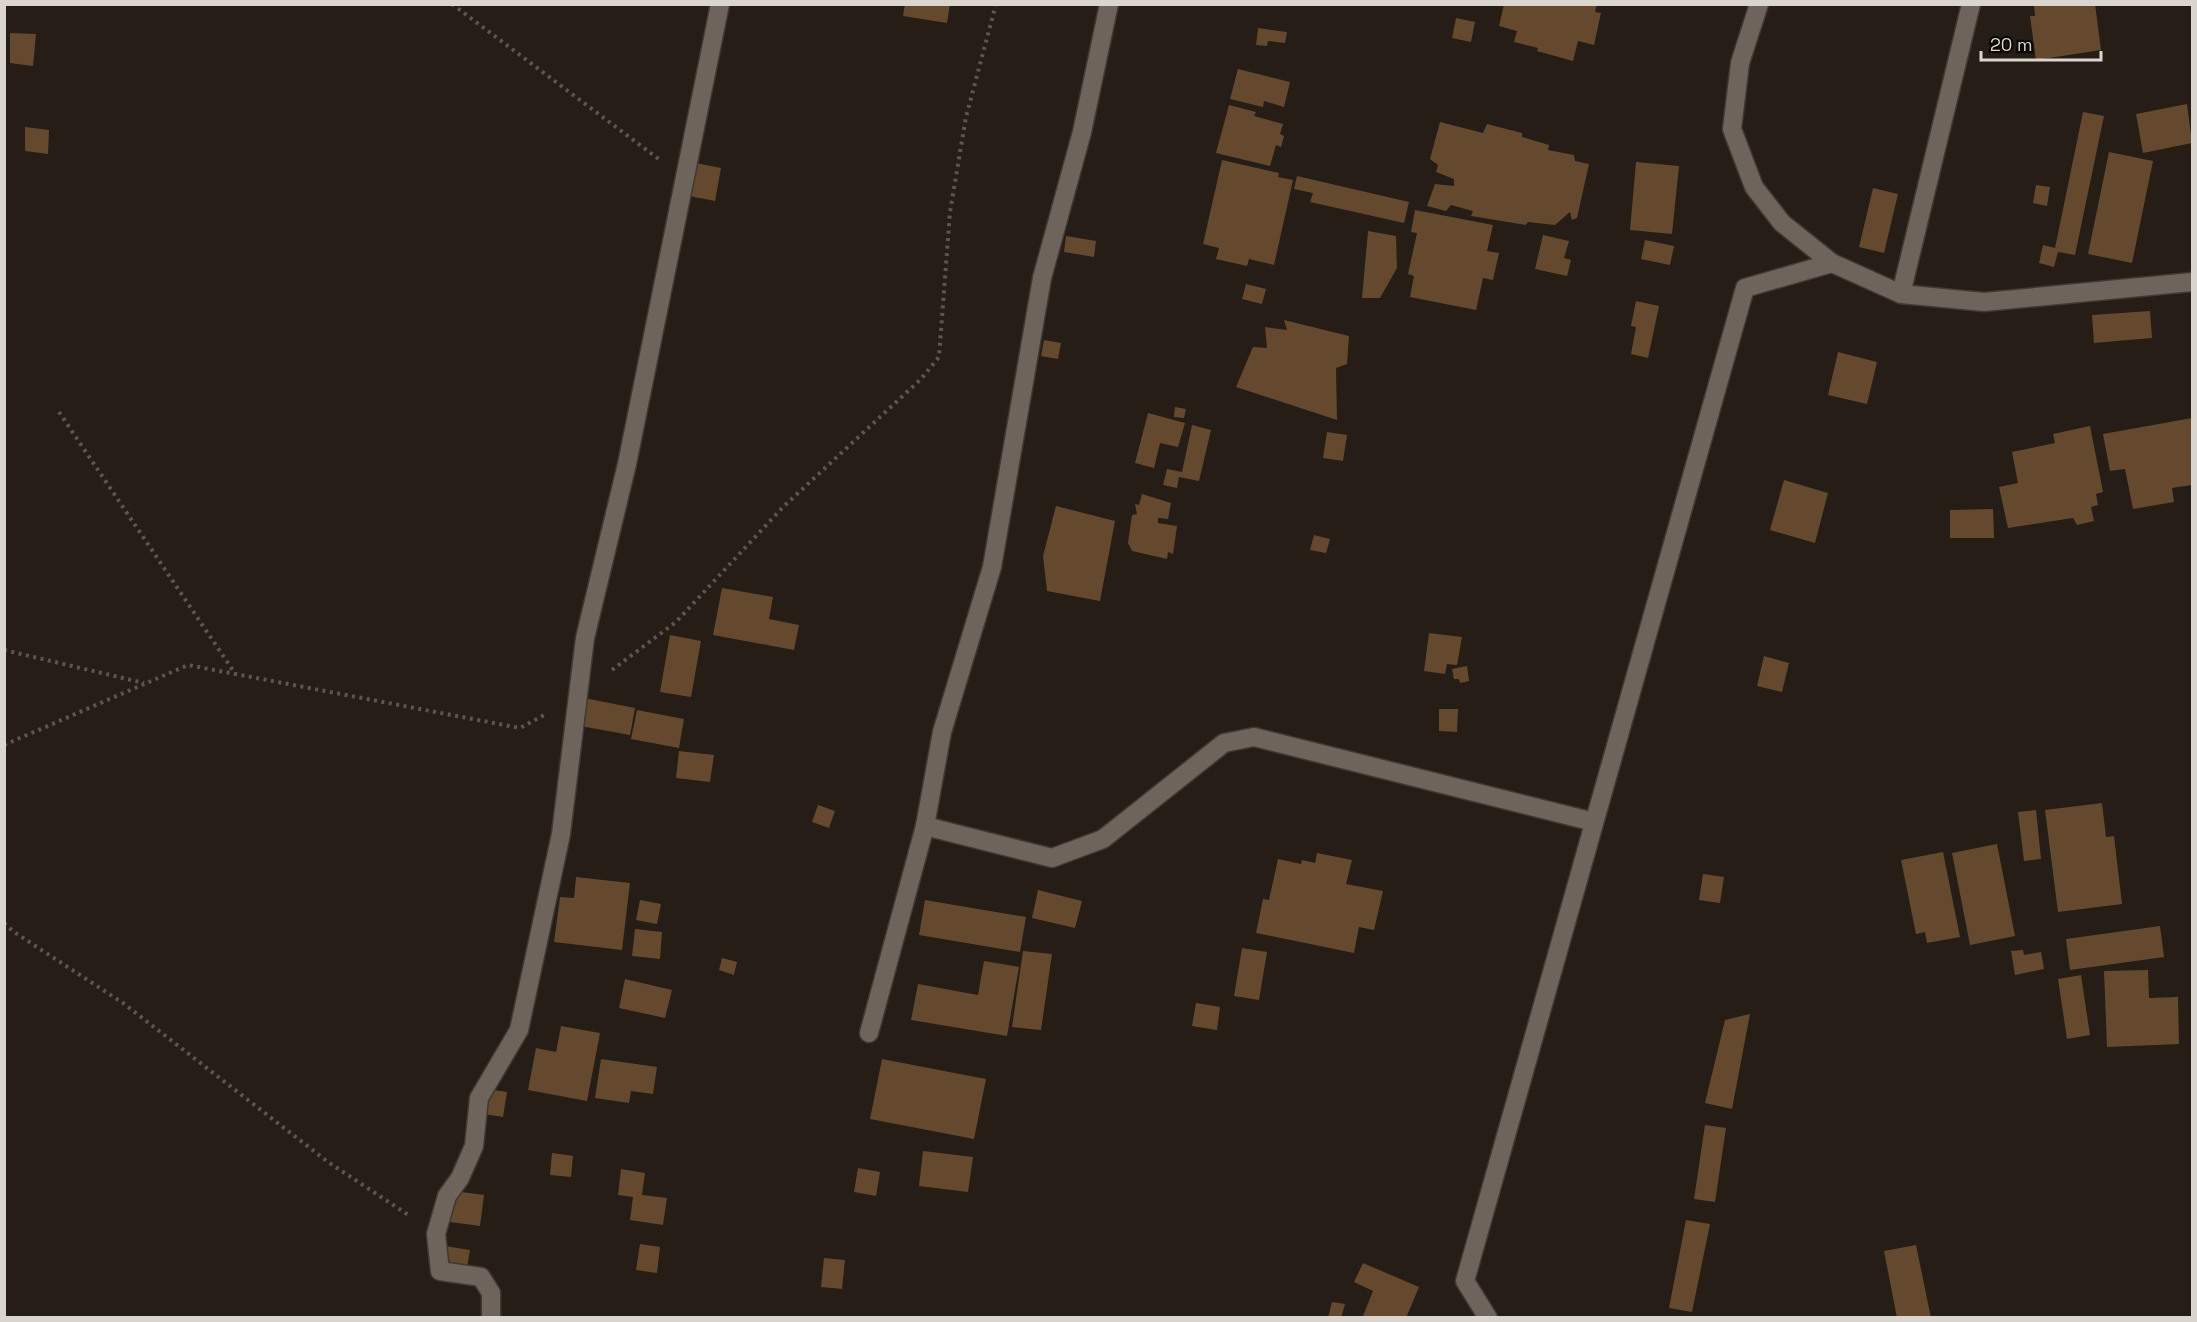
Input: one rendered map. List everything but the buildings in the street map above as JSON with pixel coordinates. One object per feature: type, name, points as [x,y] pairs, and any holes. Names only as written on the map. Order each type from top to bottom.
[{"type":"street","points":[[491,1317],[491,1293],[480,1277],[440,1271],[436,1234],[447,1196],[460,1178],[474,1146],[478,1098],[519,1030],[561,834],[585,638],[627,464],[720,4]]},
{"type":"street","points":[[869,1033],[925,826],[942,732],[992,567],[1041,278],[1082,132],[1109,4]]},
{"type":"street","points":[[1759,4],[1740,63],[1732,129],[1754,187],[1782,223],[1832,263],[1901,294],[1983,302],[2193,282]]},
{"type":"street","points":[[1901,294],[1971,4]]},
{"type":"street","points":[[1488,1317],[1465,1281],[1745,288],[1832,263]]},
{"type":"street","points":[[925,826],[1052,858],[1103,840],[1224,743],[1254,737],[1594,822]]},
{"type":"path","points":[[452,4],[657,160],[686,165]]},
{"type":"path","points":[[59,412],[236,675]]},
{"type":"path","points":[[4,650],[146,684]]},
{"type":"path","points":[[4,923],[14,932],[123,1003],[328,1162],[436,1234]]}]
